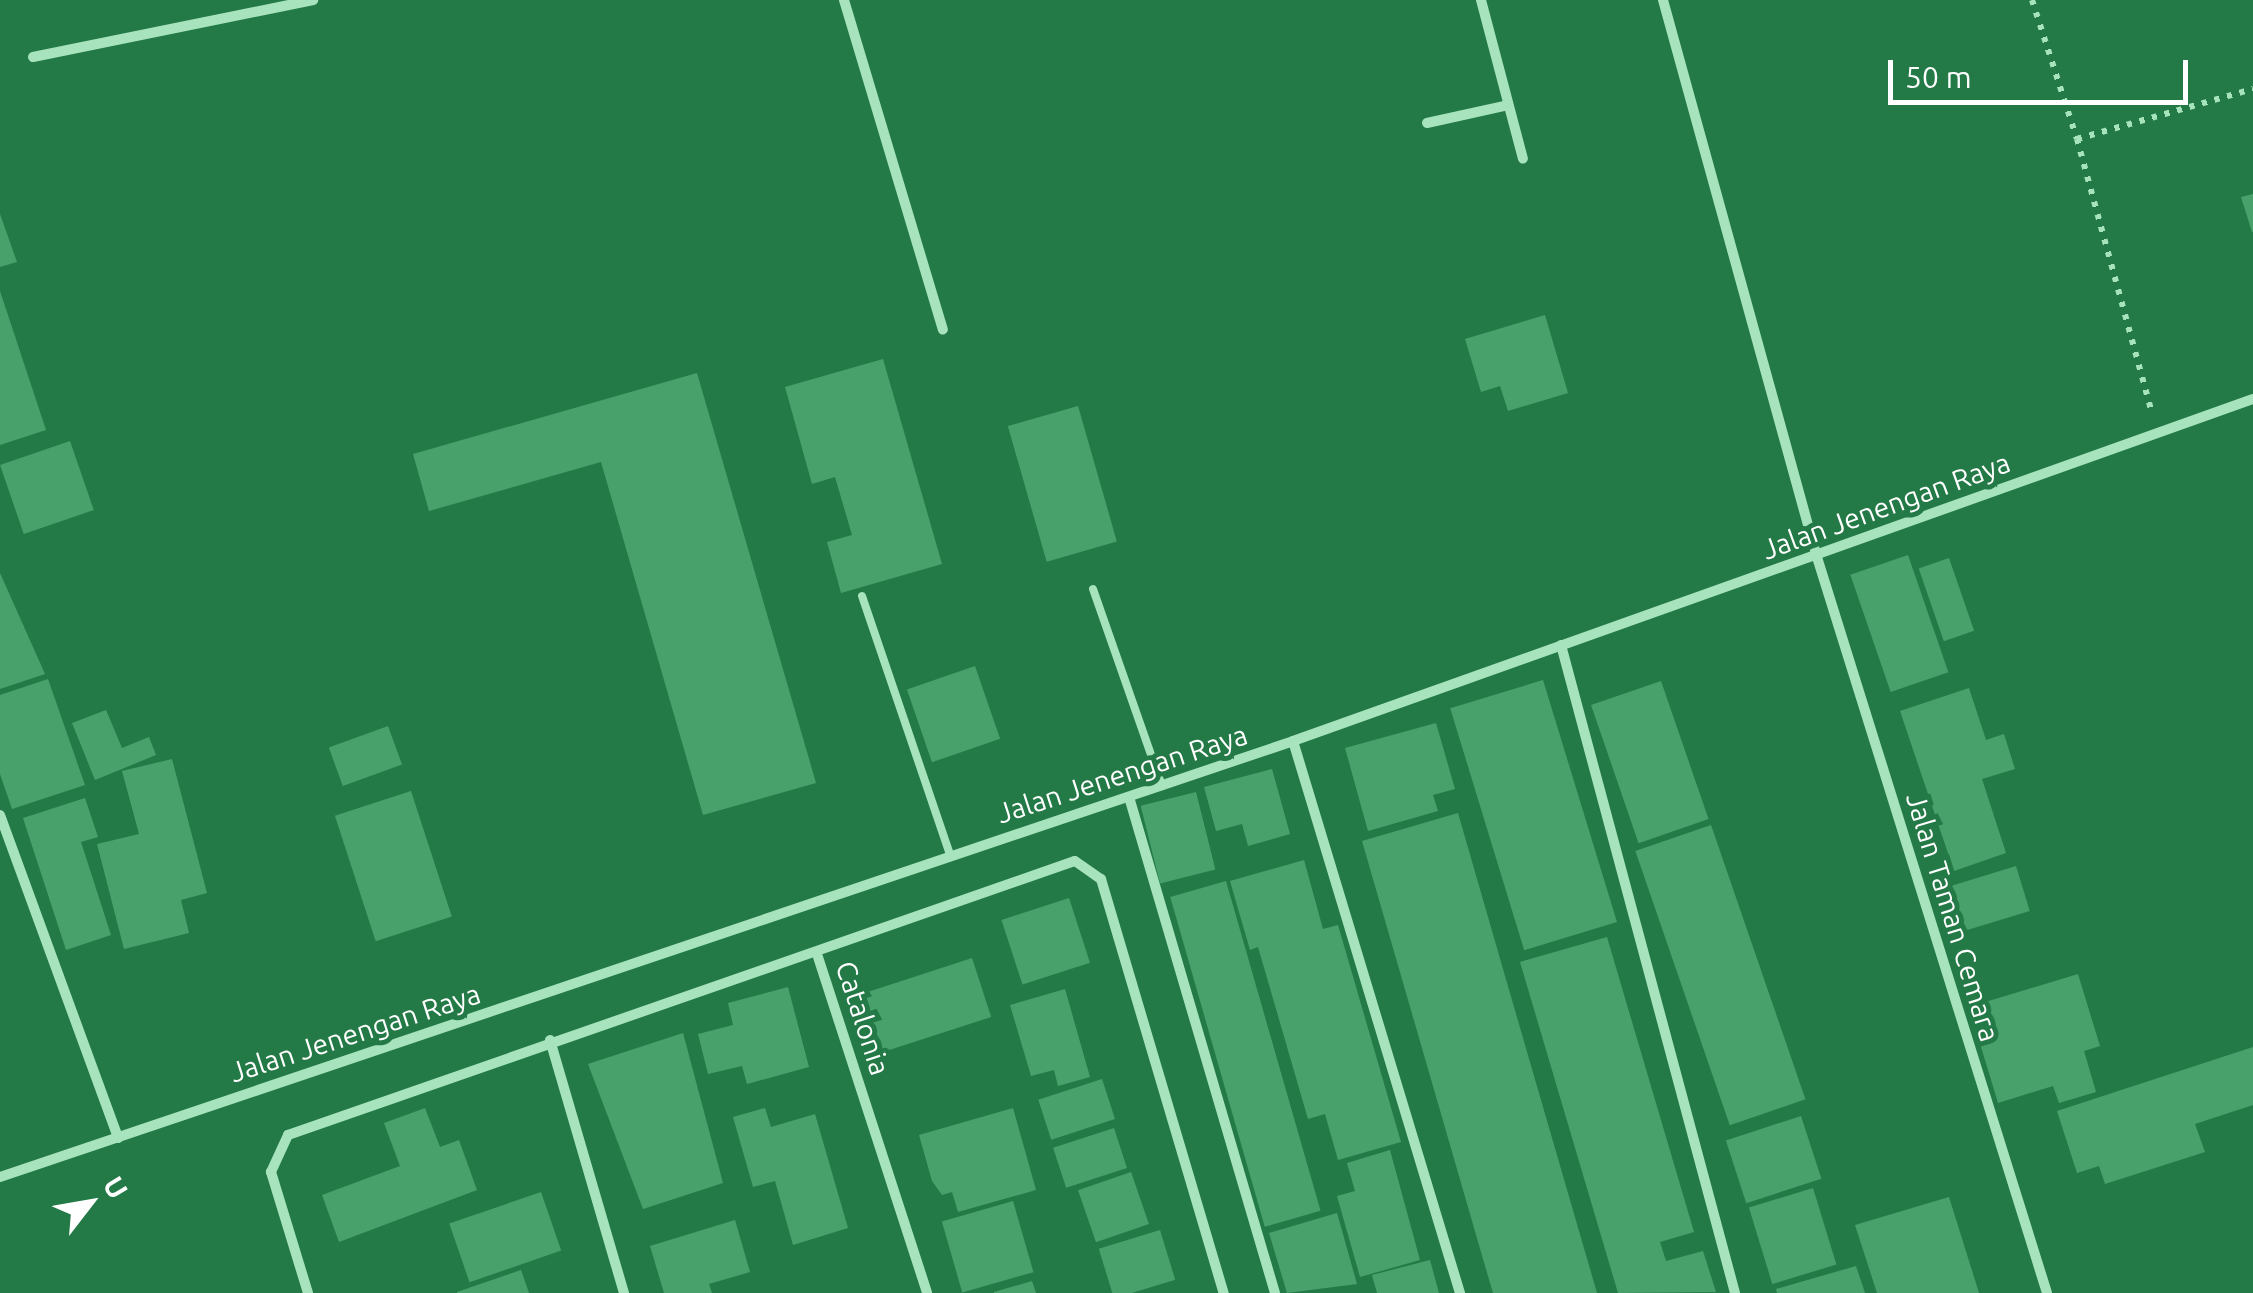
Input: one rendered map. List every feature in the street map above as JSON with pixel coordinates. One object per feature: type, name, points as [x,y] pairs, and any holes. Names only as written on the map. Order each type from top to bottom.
[{"type":"street","points":[[33,57],[313,0]]},
{"type":"street","points":[[844,0],[943,329]]},
{"type":"street","points":[[1481,0],[1523,159]]},
{"type":"street","name":"Jalan Taman Cemara","points":[[1663,0],[1816,554],[2047,1293]]},
{"type":"street","points":[[1427,124],[1508,106]]},
{"type":"street","name":"Jalan Jenengan Raya","points":[[0,1176],[1162,786],[2253,399]]},
{"type":"street","points":[[1561,645],[1734,1293]]},
{"type":"street","points":[[1292,741],[1460,1293]]},
{"type":"street","points":[[1128,797],[1275,1293]]},
{"type":"street","points":[[0,814],[118,1138]]},
{"type":"street","name":"Catalonia","points":[[927,1293],[818,956],[1072,861],[1101,879],[1224,1293]]},
{"type":"street","points":[[308,1293],[271,1172],[280,1145],[301,1128],[550,1040],[818,956]]},
{"type":"street","points":[[550,1040],[624,1293]]},
{"type":"lane","points":[[1093,589],[1162,786]]},
{"type":"lane","points":[[862,596],[950,855]]},
{"type":"path","points":[[2032,0],[2077,139],[2158,433]]},
{"type":"path","points":[[2077,139],[2253,89]]},
{"type":"building","points":[[2253,194],[2253,232],[2252,232],[2241,197]]},
{"type":"building","points":[[0,214],[17,262],[0,267]]},
{"type":"building","points":[[0,291],[46,430],[0,445]]},
{"type":"building","points":[[1545,315],[1568,393],[1508,411],[1500,386],[1481,392],[1465,339]]},
{"type":"building","points":[[883,359],[942,564],[841,593],[827,542],[852,535],[835,477],[812,484],[785,387]]},
{"type":"building","points":[[697,373],[816,783],[703,815],[601,462],[429,511],[413,454]]},
{"type":"building","points":[[1078,406],[1117,542],[1047,562],[1008,426]]},
{"type":"building","points":[[70,441],[94,510],[24,534],[0,465]]},
{"type":"building","points":[[1908,555],[1948,672],[1891,692],[1850,575]]},
{"type":"building","points":[[1949,558],[1974,631],[1944,641],[1919,568]]},
{"type":"building","points":[[0,573],[45,674],[0,689]]},
{"type":"building","points":[[975,666],[1000,739],[932,762],[907,689]]},
{"type":"building","points":[[48,679],[85,785],[12,809],[0,774],[0,695]]},
{"type":"building","points":[[1543,680],[1617,922],[1524,950],[1450,708]]},
{"type":"building","points":[[1661,681],[1709,819],[1639,843],[1591,705]]},
{"type":"building","points":[[1969,688],[1986,740],[2004,734],[2015,769],[1982,779],[2006,853],[1954,871],[1900,711]]},
{"type":"building","points":[[106,710],[122,748],[149,737],[156,755],[95,780],[72,723]]},
{"type":"building","points":[[1436,723],[1455,789],[1433,795],[1438,811],[1368,831],[1345,748]]},
{"type":"building","points":[[388,726],[402,765],[343,786],[329,748]]},
{"type":"building","points":[[172,759],[207,893],[181,900],[189,933],[124,949],[97,844],[139,834],[122,771]]},
{"type":"building","points":[[1272,769],[1290,834],[1248,846],[1242,824],[1216,831],[1204,787]]},
{"type":"building","points":[[411,791],[452,917],[376,941],[335,816]]},
{"type":"building","points":[[1196,792],[1215,870],[1160,883],[1141,806]]},
{"type":"building","points":[[85,798],[98,837],[81,842],[111,935],[66,950],[23,818]]},
{"type":"building","points":[[1458,813],[1597,1293],[1493,1293],[1362,841]]},
{"type":"building","points":[[1711,825],[1805,1099],[1730,1125],[1635,851]]},
{"type":"building","points":[[1304,860],[1323,929],[1338,925],[1401,1142],[1338,1160],[1325,1114],[1308,1119],[1258,947],[1250,950],[1230,881]]},
{"type":"building","points":[[2016,866],[2030,911],[1959,933],[1945,888]]},
{"type":"building","points":[[1226,881],[1321,1211],[1265,1227],[1170,897]]},
{"type":"building","points":[[1069,898],[1090,963],[1022,985],[1001,920]]},
{"type":"building","points":[[1607,937],[1694,1232],[1660,1242],[1666,1261],[1703,1251],[1716,1292],[1618,1293],[1520,962]]},
{"type":"building","points":[[972,958],[991,1017],[872,1056],[853,997]]},
{"type":"building","points":[[2078,974],[2100,1046],[2084,1051],[2096,1092],[2059,1103],[2053,1086],[1998,1103],[1969,1007]]},
{"type":"building","points":[[788,987],[809,1067],[747,1084],[742,1066],[708,1074],[698,1034],[733,1025],[728,1003]]},
{"type":"building","points":[[1065,989],[1090,1077],[1058,1086],[1054,1070],[1031,1076],[1010,1005]]},
{"type":"building","points":[[683,1033],[723,1183],[643,1209],[588,1064]]},
{"type":"building","points":[[2253,1047],[2253,1105],[2195,1124],[2205,1152],[2105,1184],[2099,1166],[2077,1173],[2057,1111]]},
{"type":"building","points":[[1102,1079],[1115,1119],[1051,1140],[1038,1100]]},
{"type":"building","points":[[425,1108],[440,1147],[459,1140],[477,1190],[339,1242],[322,1195],[400,1166],[384,1123]]},
{"type":"building","points":[[765,1108],[771,1127],[815,1114],[848,1228],[793,1245],[775,1181],[753,1187],[733,1117]]},
{"type":"building","points":[[1013,1108],[1036,1190],[958,1212],[952,1192],[942,1195],[932,1181],[919,1135]]},
{"type":"building","points":[[1801,1116],[1821,1179],[1746,1203],[1726,1140]]},
{"type":"building","points":[[1114,1128],[1127,1168],[1066,1188],[1053,1148]]},
{"type":"building","points":[[1390,1150],[1420,1260],[1360,1277],[1337,1196],[1355,1191],[1347,1163]]},
{"type":"building","points":[[1131,1172],[1149,1224],[1096,1242],[1078,1190]]},
{"type":"building","points":[[1813,1188],[1836,1265],[1772,1284],[1749,1208]]},
{"type":"building","points":[[541,1192],[561,1251],[469,1282],[449,1224]]},
{"type":"building","points":[[1949,1197],[1979,1293],[1877,1293],[1855,1225]]},
{"type":"building","points":[[1013,1201],[1033,1272],[962,1293],[942,1221]]},
{"type":"building","points":[[1337,1213],[1357,1284],[1287,1293],[1269,1233]]},
{"type":"building","points":[[735,1220],[750,1272],[709,1284],[712,1293],[664,1293],[650,1246]]},
{"type":"building","points":[[1160,1230],[1175,1280],[1132,1293],[1112,1293],[1099,1249]]},
{"type":"building","points":[[1430,1260],[1439,1293],[1377,1293],[1372,1275]]},
{"type":"building","points":[[1856,1266],[1865,1293],[1777,1293],[1776,1289]]},
{"type":"building","points":[[521,1270],[529,1293],[457,1293],[457,1292]]},
{"type":"building","points":[[1032,1281],[1036,1293],[994,1293],[994,1292]]}]
